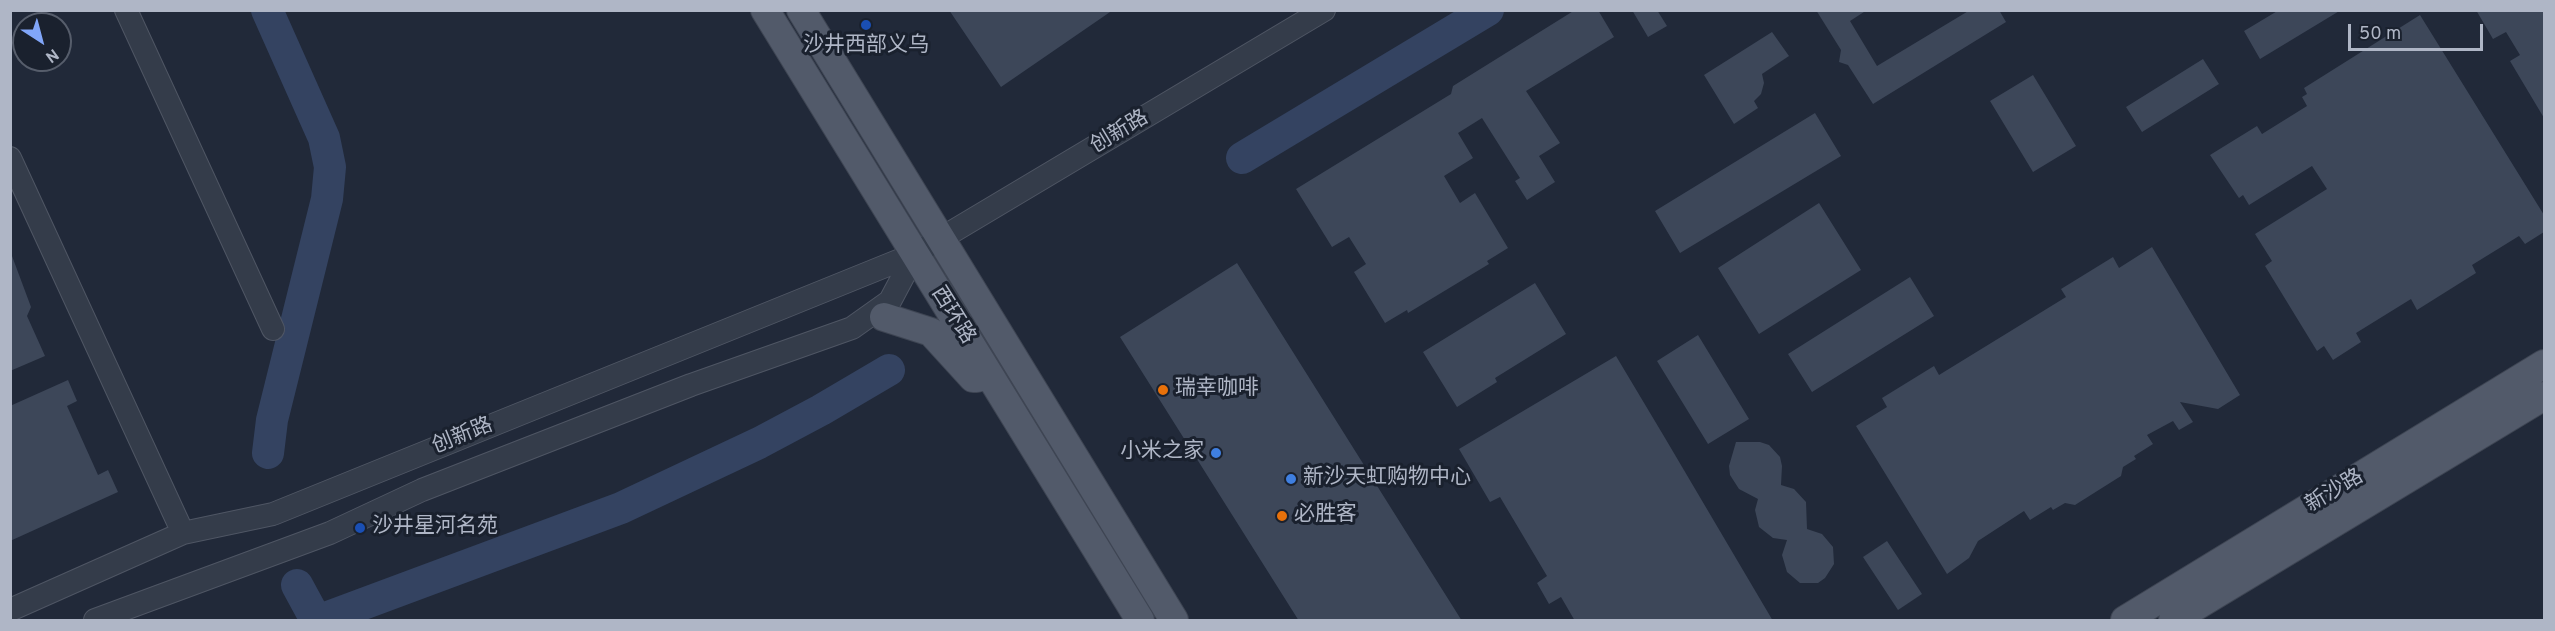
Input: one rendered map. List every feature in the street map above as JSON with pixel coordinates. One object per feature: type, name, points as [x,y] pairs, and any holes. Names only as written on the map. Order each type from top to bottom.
[{"type":"main road","name":"西环路","points":[[765,10],[1140,621]]},
{"type":"main road","name":"西环路","points":[[801,10],[1174,621]]},
{"type":"main road","points":[[885,317],[931,332],[973,378],[992,379]]},
{"type":"main road","name":"新沙路","points":[[2126,621],[2544,364]]},
{"type":"main road","name":"新沙路","points":[[2174,621],[2544,396]]},
{"type":"street","points":[[126,10],[273,329]]},
{"type":"street","name":"创新路","points":[[10,610],[183,533],[273,514],[915,255],[1324,10]]},
{"type":"street","points":[[10,158],[183,533]]},
{"type":"street","name":"创新路","points":[[95,621],[330,533],[422,490],[640,405],[852,328],[890,301],[915,255]]},
{"type":"building","points":[[949,10],[1113,10],[1001,87]]},
{"type":"building","points":[[1575,10],[1598,10],[1614,37],[1526,91],[1560,143],[1539,156],[1555,182],[1527,200],[1515,181],[1520,178],[1482,118],[1458,133],[1473,158],[1444,176],[1460,203],[1475,193],[1508,248],[1487,261],[1489,264],[1408,313],[1407,310],[1385,323],[1354,272],[1366,264],[1349,237],[1332,247],[1296,189],[1451,94],[1453,86]]},
{"type":"building","points":[[1632,10],[1657,10],[1667,26],[1648,37]]},
{"type":"building","points":[[1816,10],[1867,10],[1850,21],[1877,66],[1970,10],[1999,10],[2006,22],[1873,104],[1848,65],[1839,62],[1841,50]]},
{"type":"building","points":[[2279,10],[2341,10],[2260,59],[2244,31]]},
{"type":"building","points":[[2476,10],[2544,10],[2544,118],[2510,61],[2520,55],[2506,32],[2493,39]]},
{"type":"building","points":[[2420,15],[2544,215],[2544,232],[2525,244],[2519,236],[2472,265],[2476,273],[2417,310],[2411,299],[2356,333],[2361,342],[2333,360],[2324,346],[2317,351],[2265,266],[2272,261],[2255,234],[2327,189],[2312,166],[2249,205],[2243,195],[2239,198],[2210,155],[2257,126],[2262,134],[2307,106],[2302,97],[2307,94],[2304,88]]},
{"type":"building","points":[[1772,32],[1789,56],[1762,74],[1764,83],[1761,94],[1754,101],[1758,108],[1734,124],[1704,75]]},
{"type":"building","points":[[2203,59],[2219,84],[2142,132],[2126,107]]},
{"type":"building","points":[[2033,75],[2076,146],[2033,172],[1990,101]]},
{"type":"building","points":[[1815,113],[1841,156],[1680,253],[1655,211]]},
{"type":"building","points":[[1819,203],[1861,270],[1759,334],[1718,268]]},
{"type":"building","points":[[2152,247],[2240,395],[2218,409],[2180,402],[2193,422],[2179,430],[2173,421],[2147,435],[2153,444],[2134,456],[2136,459],[2123,467],[2121,476],[2075,505],[2065,503],[2053,510],[2051,507],[2030,520],[2024,511],[1978,541],[1969,558],[1947,574],[1856,426],[1887,407],[1882,398],[1934,366],[1939,375],[2066,297],[2061,289],[2113,257],[2119,268]]},
{"type":"building","points":[[12,256],[31,307],[27,316],[45,356],[10,371]]},
{"type":"building","name":"新沙天虹购物中心","points":[[1237,263],[1462,621],[1299,621],[1120,337]]},
{"type":"building","points":[[1910,277],[1934,316],[1812,392],[1788,354]]},
{"type":"building","points":[[1535,283],[1566,334],[1495,378],[1497,382],[1457,407],[1423,352]]},
{"type":"building","points":[[1698,335],[1749,419],[1708,444],[1657,361]]},
{"type":"building","points":[[1616,356],[1773,621],[1575,621],[1561,597],[1549,604],[1537,583],[1547,576],[1500,497],[1490,502],[1459,449]]},
{"type":"building","points":[[68,380],[77,401],[67,406],[98,475],[108,470],[118,492],[10,541],[10,406]]},
{"type":"building","points":[[1736,442],[1760,442],[1769,445],[1780,457],[1781,485],[1794,489],[1806,502],[1807,529],[1822,534],[1833,547],[1834,564],[1825,578],[1818,583],[1800,583],[1787,572],[1782,555],[1787,540],[1773,538],[1759,527],[1755,510],[1758,499],[1739,489],[1730,475],[1729,466]]},
{"type":"building","points":[[1887,541],[1922,594],[1898,610],[1863,557]]},
{"type":"waterway","points":[[267,10],[324,138],[330,167],[327,199],[272,420],[268,453]]},
{"type":"waterway","points":[[1242,158],[1488,10]]},
{"type":"waterway","points":[[320,620],[621,508],[759,443],[889,370]]},
{"type":"waterway","points":[[297,585],[316,620]]},
{"type":"place","name":"沙井西部义乌","points":[[866,25]]},
{"type":"place","name":"瑞幸咖啡","points":[[1163,390]]},
{"type":"place","name":"小米之家","points":[[1216,453]]},
{"type":"place","name":"新沙天虹购物中心","points":[[1291,479]]},
{"type":"place","name":"必胜客","points":[[1282,516]]},
{"type":"place","name":"沙井星河名苑","points":[[360,528]]}]
